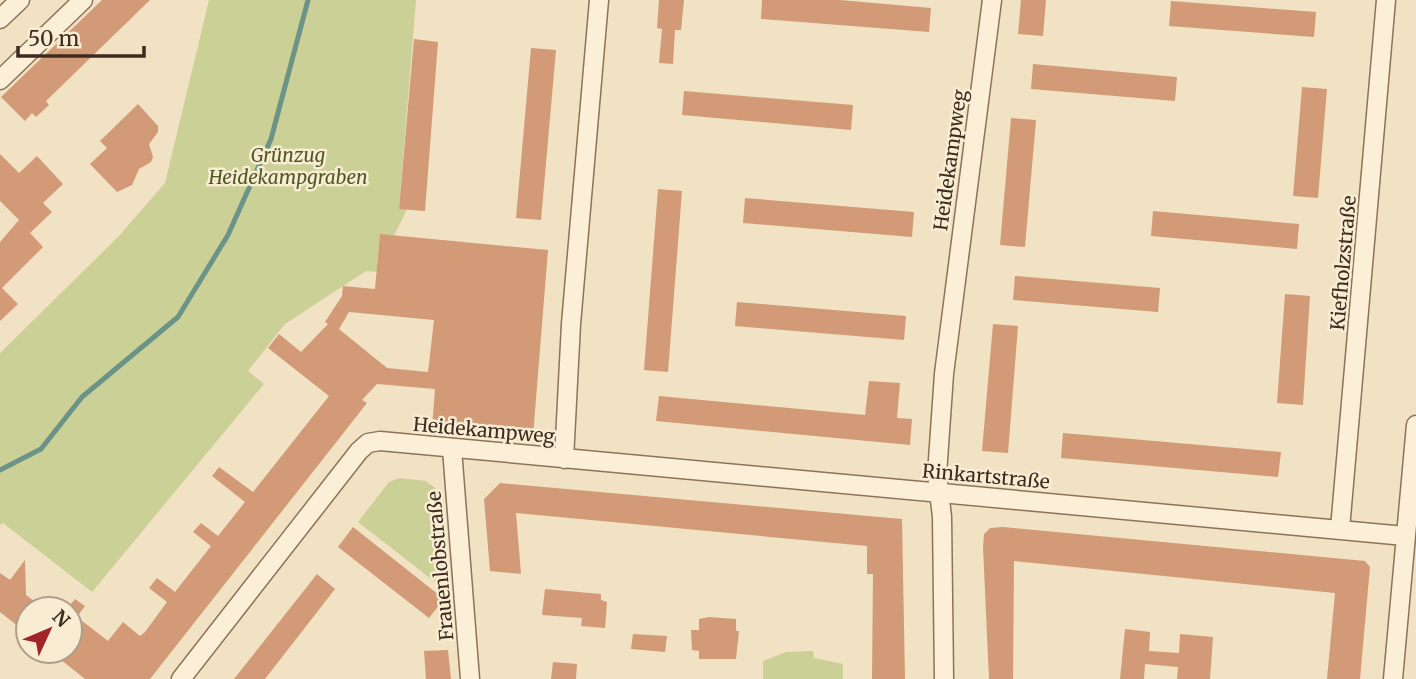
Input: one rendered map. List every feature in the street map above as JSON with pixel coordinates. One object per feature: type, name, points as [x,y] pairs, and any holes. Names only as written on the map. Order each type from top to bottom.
[{"type":"street","points":[[0,19],[20,0]]},
{"type":"street","points":[[0,80],[83,0]]},
{"type":"street","name":"Heidekampweg","points":[[181,679],[368,443],[564,458],[571,324],[599,0]]},
{"type":"street","name":"Heidekampweg","points":[[944,679],[937,474],[944,374],[992,0]]},
{"type":"street","name":"Kiefholzstraße","points":[[1340,529],[1386,0]]},
{"type":"street","points":[[1393,679],[1416,425]]},
{"type":"street","name":"Frauenlobstraße","points":[[452,449],[470,679]]},
{"type":"street","name":"Rinkartstraße","points":[[564,458],[1405,536]]},
{"type":"green space","name":"Grünzug Heidekampgraben","points":[[209,0],[416,0],[399,208],[407,209],[394,236],[380,235],[377,264],[431,276],[366,271],[285,324],[248,371],[264,384],[92,592],[3,523],[0,525],[0,353],[118,237],[165,183]]},
{"type":"green space","points":[[399,478],[426,481],[435,488],[444,589],[358,522],[389,482]]},
{"type":"green space","points":[[813,651],[814,658],[843,664],[843,679],[763,679],[763,661],[786,652]]},
{"type":"building","points":[[102,0],[150,0],[46,101],[49,105],[36,117],[32,113],[25,121],[1,97]]},
{"type":"building","points":[[659,0],[684,0],[681,30],[675,30],[673,64],[659,63],[662,29],[657,28]]},
{"type":"building","points":[[762,0],[840,0],[931,8],[929,32],[761,19]]},
{"type":"building","points":[[1021,0],[1046,0],[1043,36],[1018,34]]},
{"type":"building","points":[[1171,1],[1316,12],[1314,37],[1169,26]]},
{"type":"building","points":[[414,39],[438,42],[425,211],[399,209]]},
{"type":"building","points":[[531,48],[556,50],[541,220],[516,218]]},
{"type":"building","points":[[1033,64],[1177,77],[1175,101],[1031,89]]},
{"type":"building","points":[[1302,87],[1327,89],[1318,198],[1293,196]]},
{"type":"building","points":[[684,91],[853,105],[851,130],[682,115]]},
{"type":"building","points":[[138,104],[158,126],[158,132],[149,144],[153,157],[151,162],[139,169],[132,185],[117,192],[90,164],[107,148],[100,141]]},
{"type":"building","points":[[1011,118],[1036,120],[1025,247],[1000,245]]},
{"type":"building","points":[[0,154],[19,173],[37,156],[63,184],[43,203],[52,212],[30,233],[43,247],[2,288],[18,304],[0,321],[0,242],[19,220],[0,201]]},
{"type":"building","points":[[658,189],[682,191],[668,372],[644,370]]},
{"type":"building","points":[[745,198],[914,212],[912,237],[743,223]]},
{"type":"building","points":[[1153,211],[1299,224],[1297,249],[1151,236]]},
{"type":"building","points":[[380,234],[548,250],[533,436],[432,427],[435,389],[377,384],[362,400],[367,403],[150,679],[85,679],[68,665],[84,665],[84,622],[108,641],[123,622],[140,636],[145,632],[167,602],[149,588],[157,578],[175,592],[211,546],[193,532],[201,523],[218,536],[245,502],[212,476],[219,467],[253,492],[329,396],[268,348],[279,334],[301,352],[328,324],[325,322],[342,296],[343,286],[375,289]],"holes":[[[349,312],[434,320],[428,372],[387,368],[339,329]]]},
{"type":"building","points":[[1015,276],[1160,288],[1158,312],[1013,300]]},
{"type":"building","points":[[1285,294],[1310,296],[1303,405],[1277,403]]},
{"type":"building","points":[[737,302],[906,316],[904,340],[735,326]]},
{"type":"building","points":[[993,324],[1018,326],[1008,453],[982,451]]},
{"type":"building","points":[[869,381],[900,383],[897,418],[912,419],[910,445],[656,421],[659,396],[865,415]]},
{"type":"building","points":[[1063,433],[1281,452],[1278,477],[1061,458]]},
{"type":"building","points":[[500,483],[902,519],[905,679],[872,679],[873,574],[867,574],[867,546],[516,513],[521,574],[490,571],[484,499]]},
{"type":"building","points":[[353,527],[444,599],[429,618],[338,547]]},
{"type":"building","points":[[1003,527],[1365,561],[1370,567],[1360,679],[1327,679],[1335,593],[1014,561],[1013,679],[989,679],[984,534],[990,528]]},
{"type":"building","points":[[25,560],[26,595],[14,595],[14,623],[0,612],[0,573],[10,580]]},
{"type":"building","points":[[317,574],[335,589],[265,679],[234,679]]},
{"type":"building","points":[[545,589],[601,594],[601,600],[607,602],[605,628],[581,626],[582,618],[542,615]]},
{"type":"building","points":[[699,619],[736,619],[736,631],[739,631],[736,659],[699,659],[699,651],[692,650],[691,630],[699,630]]},
{"type":"building","points":[[1125,629],[1150,632],[1149,651],[1179,653],[1180,634],[1213,637],[1210,679],[1177,679],[1178,667],[1145,664],[1144,679],[1120,679]]},
{"type":"building","points":[[633,634],[667,636],[665,652],[631,649]]},
{"type":"building","points":[[448,650],[451,679],[426,679],[424,651]]},
{"type":"building","points":[[553,662],[577,664],[576,679],[551,679]]},
{"type":"waterway","points":[[0,470],[41,449],[82,397],[178,317],[228,235],[271,139],[308,0]]}]
